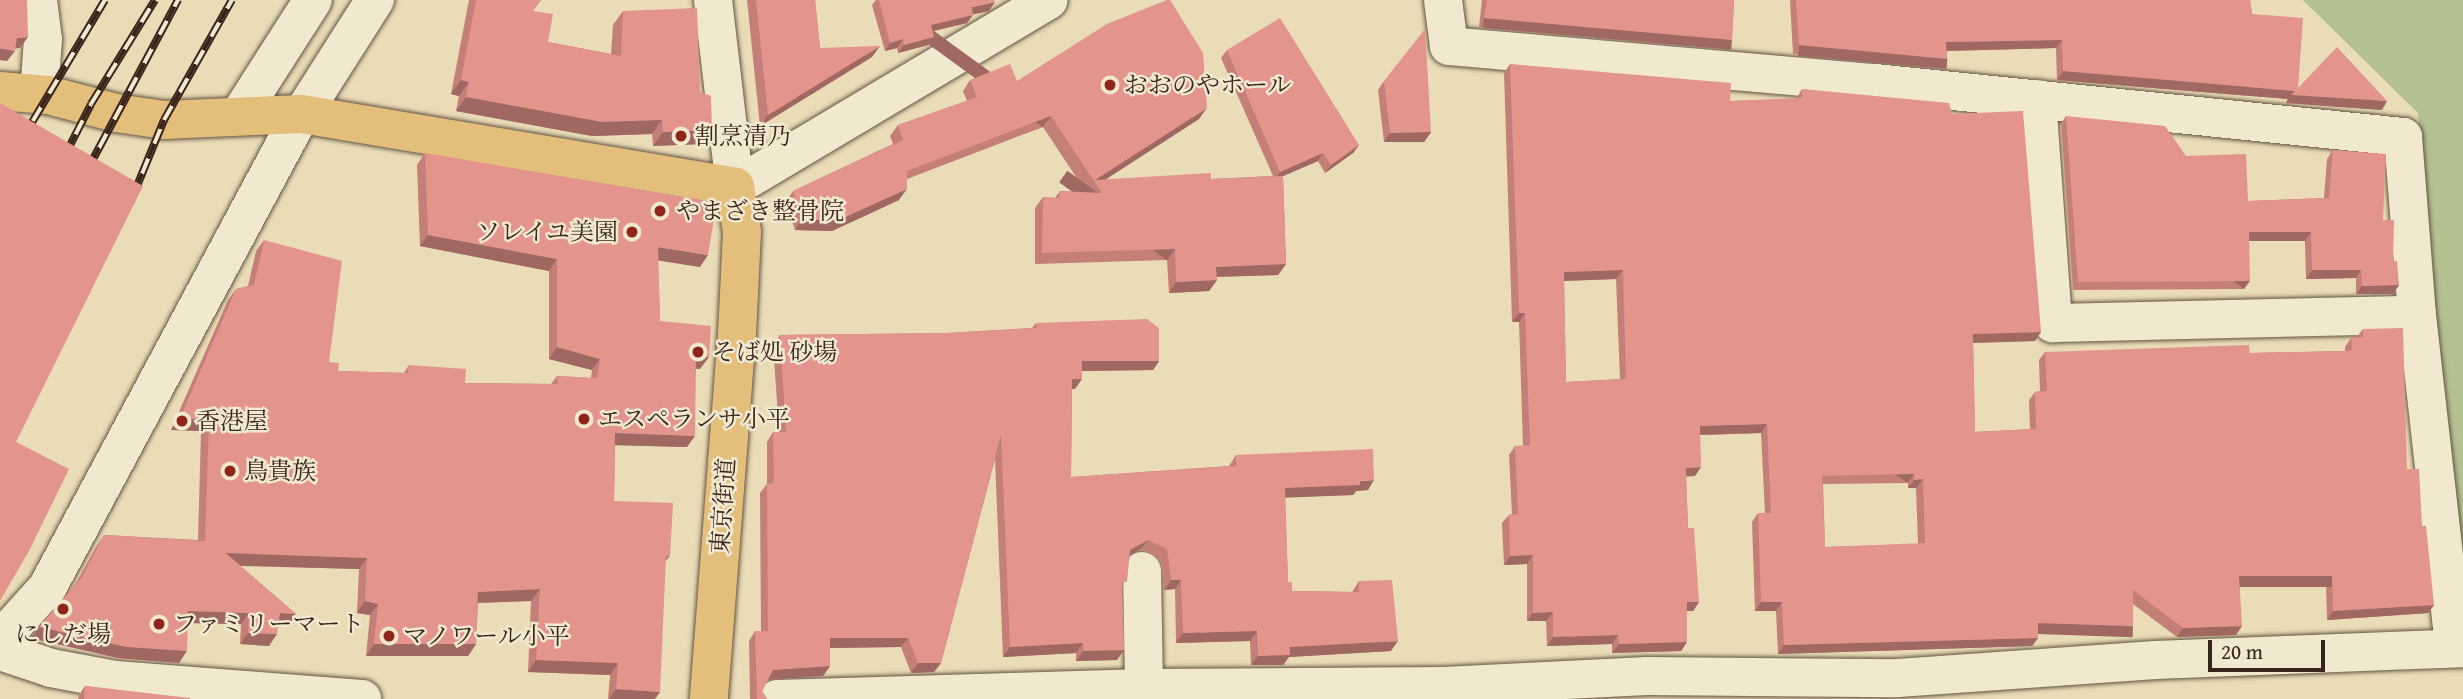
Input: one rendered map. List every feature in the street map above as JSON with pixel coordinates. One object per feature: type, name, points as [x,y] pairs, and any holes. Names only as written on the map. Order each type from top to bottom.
[{"type":"main road","points":[[0,91],[39,94],[164,120],[240,114],[301,114],[735,187]]},
{"type":"main road","name":"東京街道","points":[[709,699],[738,295],[741,232],[735,187]]},
{"type":"street","points":[[37,0],[43,39],[39,94]]},
{"type":"street","points":[[240,114],[313,0]]},
{"type":"street","points":[[0,640],[47,588],[301,114],[375,0]]},
{"type":"street","points":[[713,0],[735,187],[1049,0]]},
{"type":"street","points":[[777,699],[949,696],[1144,688],[1443,693],[1646,688],[1802,688],[2155,660],[2458,647],[2417,315],[2403,137],[2037,99],[1449,46],[1443,0]]},
{"type":"street","points":[[2037,99],[2053,323],[2417,315]]},
{"type":"street","points":[[1142,571],[1144,688]]},
{"type":"street","points":[[0,651],[51,668],[115,680],[362,699]]},
{"type":"green space","points":[[2303,0],[2463,0],[2463,632],[2452,630],[2418,113]]},
{"type":"building","points":[[0,0],[27,0],[28,37],[17,38],[15,51],[0,48]]},
{"type":"building","points":[[476,0],[541,0],[533,11],[553,14],[548,42],[621,56],[623,11],[697,8],[700,92],[711,96],[712,130],[663,132],[662,120],[602,122],[466,97],[469,82],[461,80]]},
{"type":"building","points":[[756,0],[815,0],[820,48],[880,46],[768,115]]},
{"type":"building","points":[[879,0],[995,2],[972,7],[973,15],[931,25],[934,37],[904,45],[903,39],[890,43]]},
{"type":"building","points":[[1170,0],[1203,53],[1207,108],[1095,180],[1211,173],[1211,179],[1283,176],[1286,264],[1216,267],[1217,280],[1176,282],[1175,249],[1042,253],[1043,197],[1059,198],[1060,191],[1102,193],[1051,116],[907,171],[907,189],[839,220],[802,220],[793,191],[903,140],[898,125],[977,97],[970,80],[1010,64],[1017,81],[1107,24]]},
{"type":"building","points":[[1487,0],[1734,0],[1732,40],[1484,18]]},
{"type":"building","points":[[1796,0],[2250,0],[2252,14],[2303,18],[2298,88],[2337,47],[2387,101],[2291,95],[2295,91],[2063,71],[2062,40],[1946,42],[1947,59],[1799,45]]},
{"type":"building","points":[[1280,18],[1359,145],[1331,165],[1323,153],[1280,172],[1227,50]]},
{"type":"building","points":[[1425,29],[1431,132],[1390,133],[1384,81]]},
{"type":"building","points":[[1510,64],[1731,83],[1730,101],[1802,98],[1802,89],[1949,103],[1952,114],[2023,111],[2041,332],[1973,334],[1975,432],[2036,429],[2035,392],[2047,391],[2045,352],[2249,345],[2250,353],[2352,351],[2351,338],[2363,337],[2363,329],[2403,328],[2407,469],[2419,469],[2422,526],[2426,526],[2434,605],[2333,611],[2332,576],[2239,576],[2242,626],[2183,628],[2133,590],[2133,626],[2038,623],[2038,638],[1784,645],[1782,602],[1761,602],[1758,513],[1771,513],[1767,424],[1700,426],[1701,467],[1686,468],[1688,528],[1694,528],[1699,602],[1687,602],[1687,642],[1619,644],[1618,635],[1553,637],[1553,612],[1533,613],[1533,555],[1510,556],[1509,515],[1518,514],[1515,446],[1530,445],[1525,313],[1519,313]],"holes":[[[1623,270],[1626,379],[1566,382],[1564,272]],[[1914,474],[1914,480],[1923,479],[1925,543],[1825,547],[1822,476]]]},
{"type":"building","points":[[0,103],[143,186],[16,442],[69,469],[29,551],[0,601]]},
{"type":"building","points":[[2066,116],[2165,126],[2186,156],[2246,154],[2248,201],[2329,198],[2333,150],[2386,154],[2383,220],[2394,220],[2393,261],[2397,261],[2399,285],[2362,286],[2361,270],[2312,270],[2311,232],[2249,232],[2250,281],[2078,282]]},
{"type":"building","points":[[425,153],[707,201],[706,206],[716,207],[708,255],[658,247],[660,321],[711,326],[709,357],[696,356],[695,436],[615,433],[614,501],[673,503],[670,556],[666,556],[660,692],[616,689],[618,663],[536,660],[540,589],[478,592],[476,644],[374,644],[378,604],[365,601],[367,558],[226,553],[296,614],[280,613],[277,634],[248,633],[249,613],[188,611],[187,651],[126,647],[39,627],[82,577],[104,535],[205,541],[209,420],[180,418],[236,289],[254,285],[264,240],[342,261],[329,362],[339,363],[338,371],[408,373],[409,365],[466,369],[465,383],[558,384],[557,376],[597,378],[600,359],[557,347],[557,259],[428,235]]},
{"type":"building","points":[[1147,319],[1159,328],[1159,361],[1082,361],[1082,379],[1072,379],[1071,477],[1236,466],[1236,455],[1373,449],[1374,480],[1360,481],[1360,485],[1285,488],[1288,582],[1292,582],[1292,591],[1359,592],[1359,581],[1392,580],[1398,641],[1290,647],[1290,655],[1258,656],[1257,631],[1183,633],[1181,580],[1171,580],[1167,549],[1148,540],[1130,550],[1127,582],[1122,582],[1124,650],[1083,651],[1083,643],[1010,647],[1001,435],[941,663],[918,663],[908,638],[830,638],[830,666],[773,670],[762,691],[767,699],[757,699],[755,631],[768,631],[767,484],[774,483],[773,432],[786,432],[780,335],[947,333],[1036,328],[1036,323]]},
{"type":"building","points":[[85,686],[190,698],[190,699],[84,699]]},
{"type":"railway","points":[[0,176],[105,0]]},
{"type":"railway","points":[[61,163],[91,104],[155,0]]},
{"type":"railway","points":[[84,176],[178,0]]},
{"type":"railway","points":[[130,203],[164,120],[232,0]]},
{"type":"place","name":"おおのやホール","points":[[1110,85]]},
{"type":"place","name":"割烹清乃","points":[[681,136]]},
{"type":"place","name":"やまざき整骨院","points":[[660,211]]},
{"type":"place","name":"ソレイユ美園","points":[[632,232]]},
{"type":"place","name":"そば処 砂場","points":[[698,352]]},
{"type":"place","name":"エスペランサ小平","points":[[584,419]]},
{"type":"place","name":"香港屋","points":[[182,421]]},
{"type":"place","name":"鳥貴族","points":[[230,471]]},
{"type":"place","name":"にしだ場","points":[[63,609]]},
{"type":"place","name":"ファミリーマート","points":[[159,624]]},
{"type":"place","name":"マノワール小平","points":[[389,636]]}]
